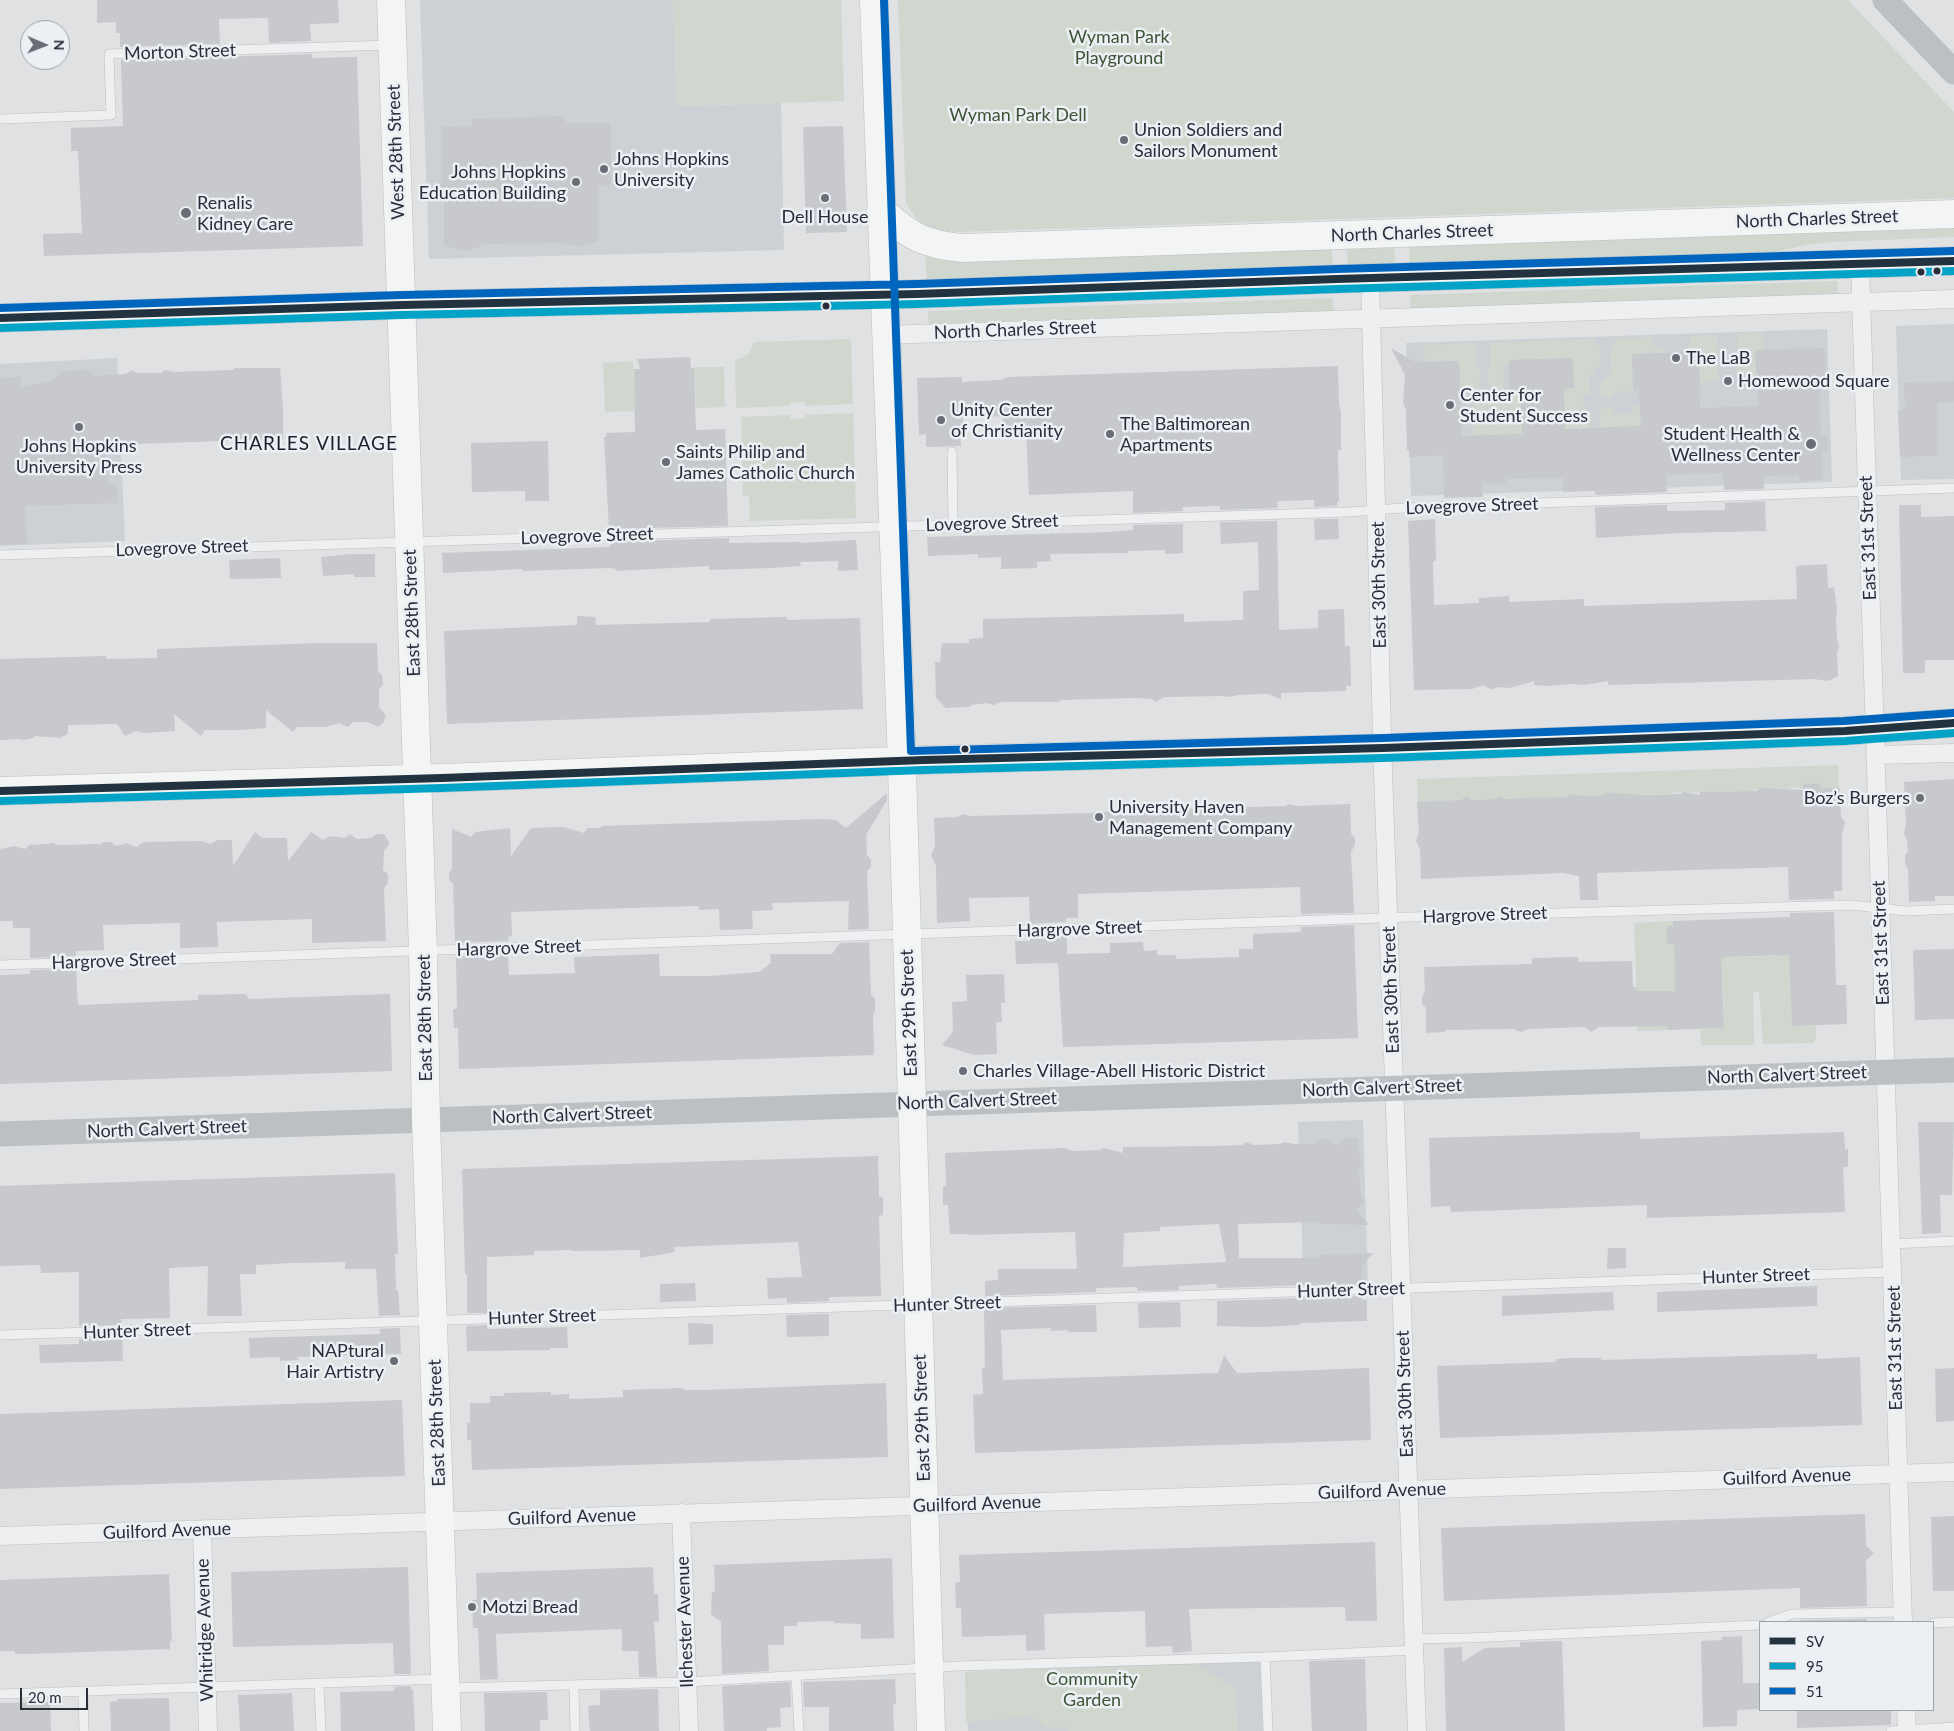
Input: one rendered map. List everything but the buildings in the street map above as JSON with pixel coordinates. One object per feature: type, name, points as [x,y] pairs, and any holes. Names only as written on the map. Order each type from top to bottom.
[{"type":"main road","name":"West 28th Street","points":[[391,0],[402,305]]},
{"type":"main road","name":"East 29th Street","points":[[874,0],[907,934],[931,1731]]},
{"type":"main road","points":[[1886,0],[1954,72]]},
{"type":"main road","name":"North Charles Street","points":[[881,210],[915,237],[931,244],[964,248],[1954,214]]},
{"type":"main road","points":[[0,318],[402,305],[884,295],[1954,260]]},
{"type":"main road","name":"East 28th Street","points":[[402,305],[418,778],[426,1121],[447,1731]]},
{"type":"main road","points":[[0,791],[901,761],[1383,748],[1954,723]]},
{"type":"main road","name":"North Calvert Street","points":[[0,1134],[1954,1070]]},
{"type":"street","name":"East 31st Street","points":[[1860,264],[1903,1617]]},
{"type":"street","name":"East 30th Street","points":[[1370,278],[1388,918],[1417,1731]]},
{"type":"street","name":"North Charles Street","points":[[885,335],[1954,299]]},
{"type":"street","points":[[1875,755],[1954,753]]},
{"type":"street","name":"Guilford Avenue","points":[[0,1536],[1954,1472]]},
{"type":"street","name":"Ilchester Avenue","points":[[681,1513],[689,1731]]},
{"type":"street","name":"Whitridge Avenue","points":[[202,1530],[208,1731]]},
{"type":"street","points":[[1902,1731],[1906,1711]]},
{"type":"lane","name":"Morton Street","points":[[0,119],[110,115],[108,54],[393,45]]},
{"type":"lane","points":[[952,452],[953,524]]},
{"type":"lane","name":"Lovegrove Street","points":[[0,555],[1377,510],[1954,488]]},
{"type":"lane","name":"Hargrove Street","points":[[0,965],[1388,918],[1851,906],[1906,910],[1954,909]]},
{"type":"lane","points":[[1892,1244],[1954,1241]]},
{"type":"lane","name":"Hunter Street","points":[[0,1335],[1893,1272]]},
{"type":"lane","points":[[1772,1621],[1792,1614],[1903,1617]]},
{"type":"lane","points":[[1934,1623],[1954,1622]]},
{"type":"lane","points":[[0,1694],[319,1683],[574,1685],[687,1682],[997,1665],[1265,1657],[1467,1638],[1759,1625]]},
{"type":"lane","points":[[1265,1657],[1268,1731]]},
{"type":"lane","points":[[796,1676],[799,1731]]},
{"type":"lane","points":[[319,1683],[321,1731]]},
{"type":"lane","points":[[574,1685],[575,1731]]},
{"type":"lane","points":[[83,1692],[84,1731]]},
{"type":"lane","points":[[1902,1731],[1954,1726]]},
{"type":"shaded area","name":"Johns Hopkins University","points":[[420,0],[673,0],[677,106],[781,103],[784,250],[429,259]]},
{"type":"shaded area","points":[[1954,324],[1954,479],[1901,480],[1896,326]]},
{"type":"shaded area","points":[[1827,329],[1832,482],[1411,496],[1406,343]]},
{"type":"shaded area","points":[[117,358],[125,541],[0,546],[0,364]]},
{"type":"shaded area","points":[[1363,1120],[1368,1289],[1304,1291],[1298,1122]]},
{"type":"shaded area","points":[[1261,1662],[1263,1731],[968,1731],[965,1672],[1118,1665]]},
{"type":"green space","points":[[673,0],[841,0],[844,101],[677,106]]},
{"type":"green space","name":"Wyman Park Dell","points":[[898,0],[1848,0],[1954,112],[1954,198],[957,232],[933,228],[921,223],[906,203]]},
{"type":"green space","points":[[1954,228],[1954,237],[1832,242],[1807,245],[1766,254],[1410,268],[1409,245]]},
{"type":"green space","points":[[1394,245],[1395,267],[1348,268],[1347,247]]},
{"type":"green space","points":[[1332,247],[1333,269],[927,283],[925,254],[936,259],[950,260]]},
{"type":"green space","points":[[1836,281],[1838,283],[1838,296],[1411,312],[1410,295]]},
{"type":"green space","points":[[1333,298],[1334,314],[929,327],[928,311]]},
{"type":"green space","points":[[1763,333],[1764,350],[1755,351],[1756,380],[1738,380],[1737,334]]},
{"type":"green space","points":[[1717,335],[1719,381],[1700,382],[1699,352],[1690,352],[1690,336]]},
{"type":"green space","points":[[1653,337],[1654,348],[1661,347],[1661,350],[1666,350],[1666,353],[1632,354],[1633,391],[1615,392],[1612,398],[1602,398],[1602,395],[1599,395],[1599,383],[1608,376],[1607,373],[1611,373],[1610,348],[1613,348],[1613,344],[1616,344],[1616,338]]},
{"type":"green space","points":[[851,339],[853,404],[805,406],[805,402],[789,403],[789,406],[736,408],[735,359],[747,354],[754,342]]},
{"type":"green space","points":[[1594,339],[1594,345],[1598,345],[1598,349],[1601,348],[1601,365],[1598,365],[1595,371],[1589,374],[1590,395],[1583,396],[1583,408],[1591,411],[1591,428],[1565,435],[1564,389],[1574,388],[1573,358],[1509,360],[1509,364],[1503,364],[1504,390],[1496,389],[1487,384],[1487,369],[1490,365],[1489,343]]},
{"type":"green space","points":[[1476,343],[1480,380],[1478,388],[1472,392],[1461,394],[1459,361],[1430,362],[1425,359],[1424,345]]},
{"type":"green space","points":[[633,361],[635,411],[605,412],[603,363]]},
{"type":"green space","points":[[694,367],[724,367],[725,407],[696,408]]},
{"type":"green space","points":[[1485,389],[1496,394],[1521,394],[1522,436],[1474,435],[1473,400],[1480,396]]},
{"type":"green space","points":[[1633,406],[1640,406],[1641,426],[1600,428],[1600,411],[1603,411],[1603,408],[1612,408],[1616,414],[1631,414]]},
{"type":"green space","points":[[853,413],[856,518],[750,521],[749,496],[743,496],[741,417],[789,415],[790,419],[805,418],[805,415]]},
{"type":"green space","points":[[1838,765],[1839,788],[1821,788],[1820,783],[1803,784],[1802,789],[1796,787],[1754,791],[1676,792],[1667,794],[1614,795],[1605,793],[1599,796],[1576,797],[1570,795],[1565,797],[1505,799],[1500,797],[1495,799],[1418,802],[1417,779]]},
{"type":"green space","points":[[1673,921],[1673,926],[1666,927],[1667,944],[1674,944],[1675,991],[1667,991],[1668,1030],[1638,1031],[1634,923]]},
{"type":"green space","points":[[1710,936],[1736,957],[1774,956],[1789,939],[1792,1026],[1816,1025],[1814,1043],[1763,1044],[1759,992],[1753,992],[1754,1045],[1701,1045],[1700,1029],[1724,1028],[1723,988]]},
{"type":"green space","name":"Community Garden","points":[[1197,1664],[1236,1689],[1238,1731],[1068,1731],[1067,1727],[1045,1728],[1034,1717],[966,1722],[965,1672]]},
{"type":"transit line","name":"51","points":[[884,0],[911,751],[1383,738],[1844,721],[1953,713]]},
{"type":"transit line","name":"51","points":[[0,308],[402,295],[917,284],[1337,269],[1954,251]]},
{"type":"transit line","name":"SV","points":[[0,318],[402,305],[917,294],[1337,279],[1954,261]]},
{"type":"transit line","name":"95","points":[[0,328],[402,315],[917,304],[1337,289],[1954,271]]},
{"type":"transit line","name":"SV","points":[[0,791],[442,778],[924,760],[1383,748],[1845,731],[1954,723]]},
{"type":"transit line","name":"95","points":[[0,801],[442,788],[924,770],[1383,758],[1845,741],[1954,733]]},
{"type":"place","name":"Union Soldiers and Sailors Monument","points":[[1124,140]]},
{"type":"place","name":"Johns Hopkins University","points":[[604,169]]},
{"type":"place","name":"Johns Hopkins Education Building","points":[[576,182]]},
{"type":"place","name":"Dell House","points":[[825,198]]},
{"type":"place","name":"Renalis Kidney Care","points":[[186,213]]},
{"type":"place","name":"The LaB","points":[[1676,358]]},
{"type":"place","name":"Homewood Square","points":[[1728,381]]},
{"type":"place","name":"Center for Student Success","points":[[1450,405]]},
{"type":"place","name":"Unity Center of Christianity","points":[[941,420]]},
{"type":"place","name":"Johns Hopkins University Press","points":[[79,427]]},
{"type":"place","name":"The Baltimorean Apartments","points":[[1110,434]]},
{"type":"place","name":"Student Health & Wellness Center","points":[[1811,444]]},
{"type":"place","name":"Saints Philip and James Catholic Church","points":[[666,462]]},
{"type":"place","name":"Boz’s Burgers","points":[[1920,798]]},
{"type":"place","name":"University Haven Management Company","points":[[1099,817]]},
{"type":"place","name":"Charles Village-Abell Historic District","points":[[963,1071]]},
{"type":"place","name":"NAPtural Hair Artistry","points":[[394,1361]]},
{"type":"place","name":"Motzi Bread","points":[[472,1607]]},
{"type":"district","name":"CHARLES VILLAGE","points":[[309,444]]},
{"type":"park label","name":"Wyman Park Playground","points":[[1119,47]]}]
